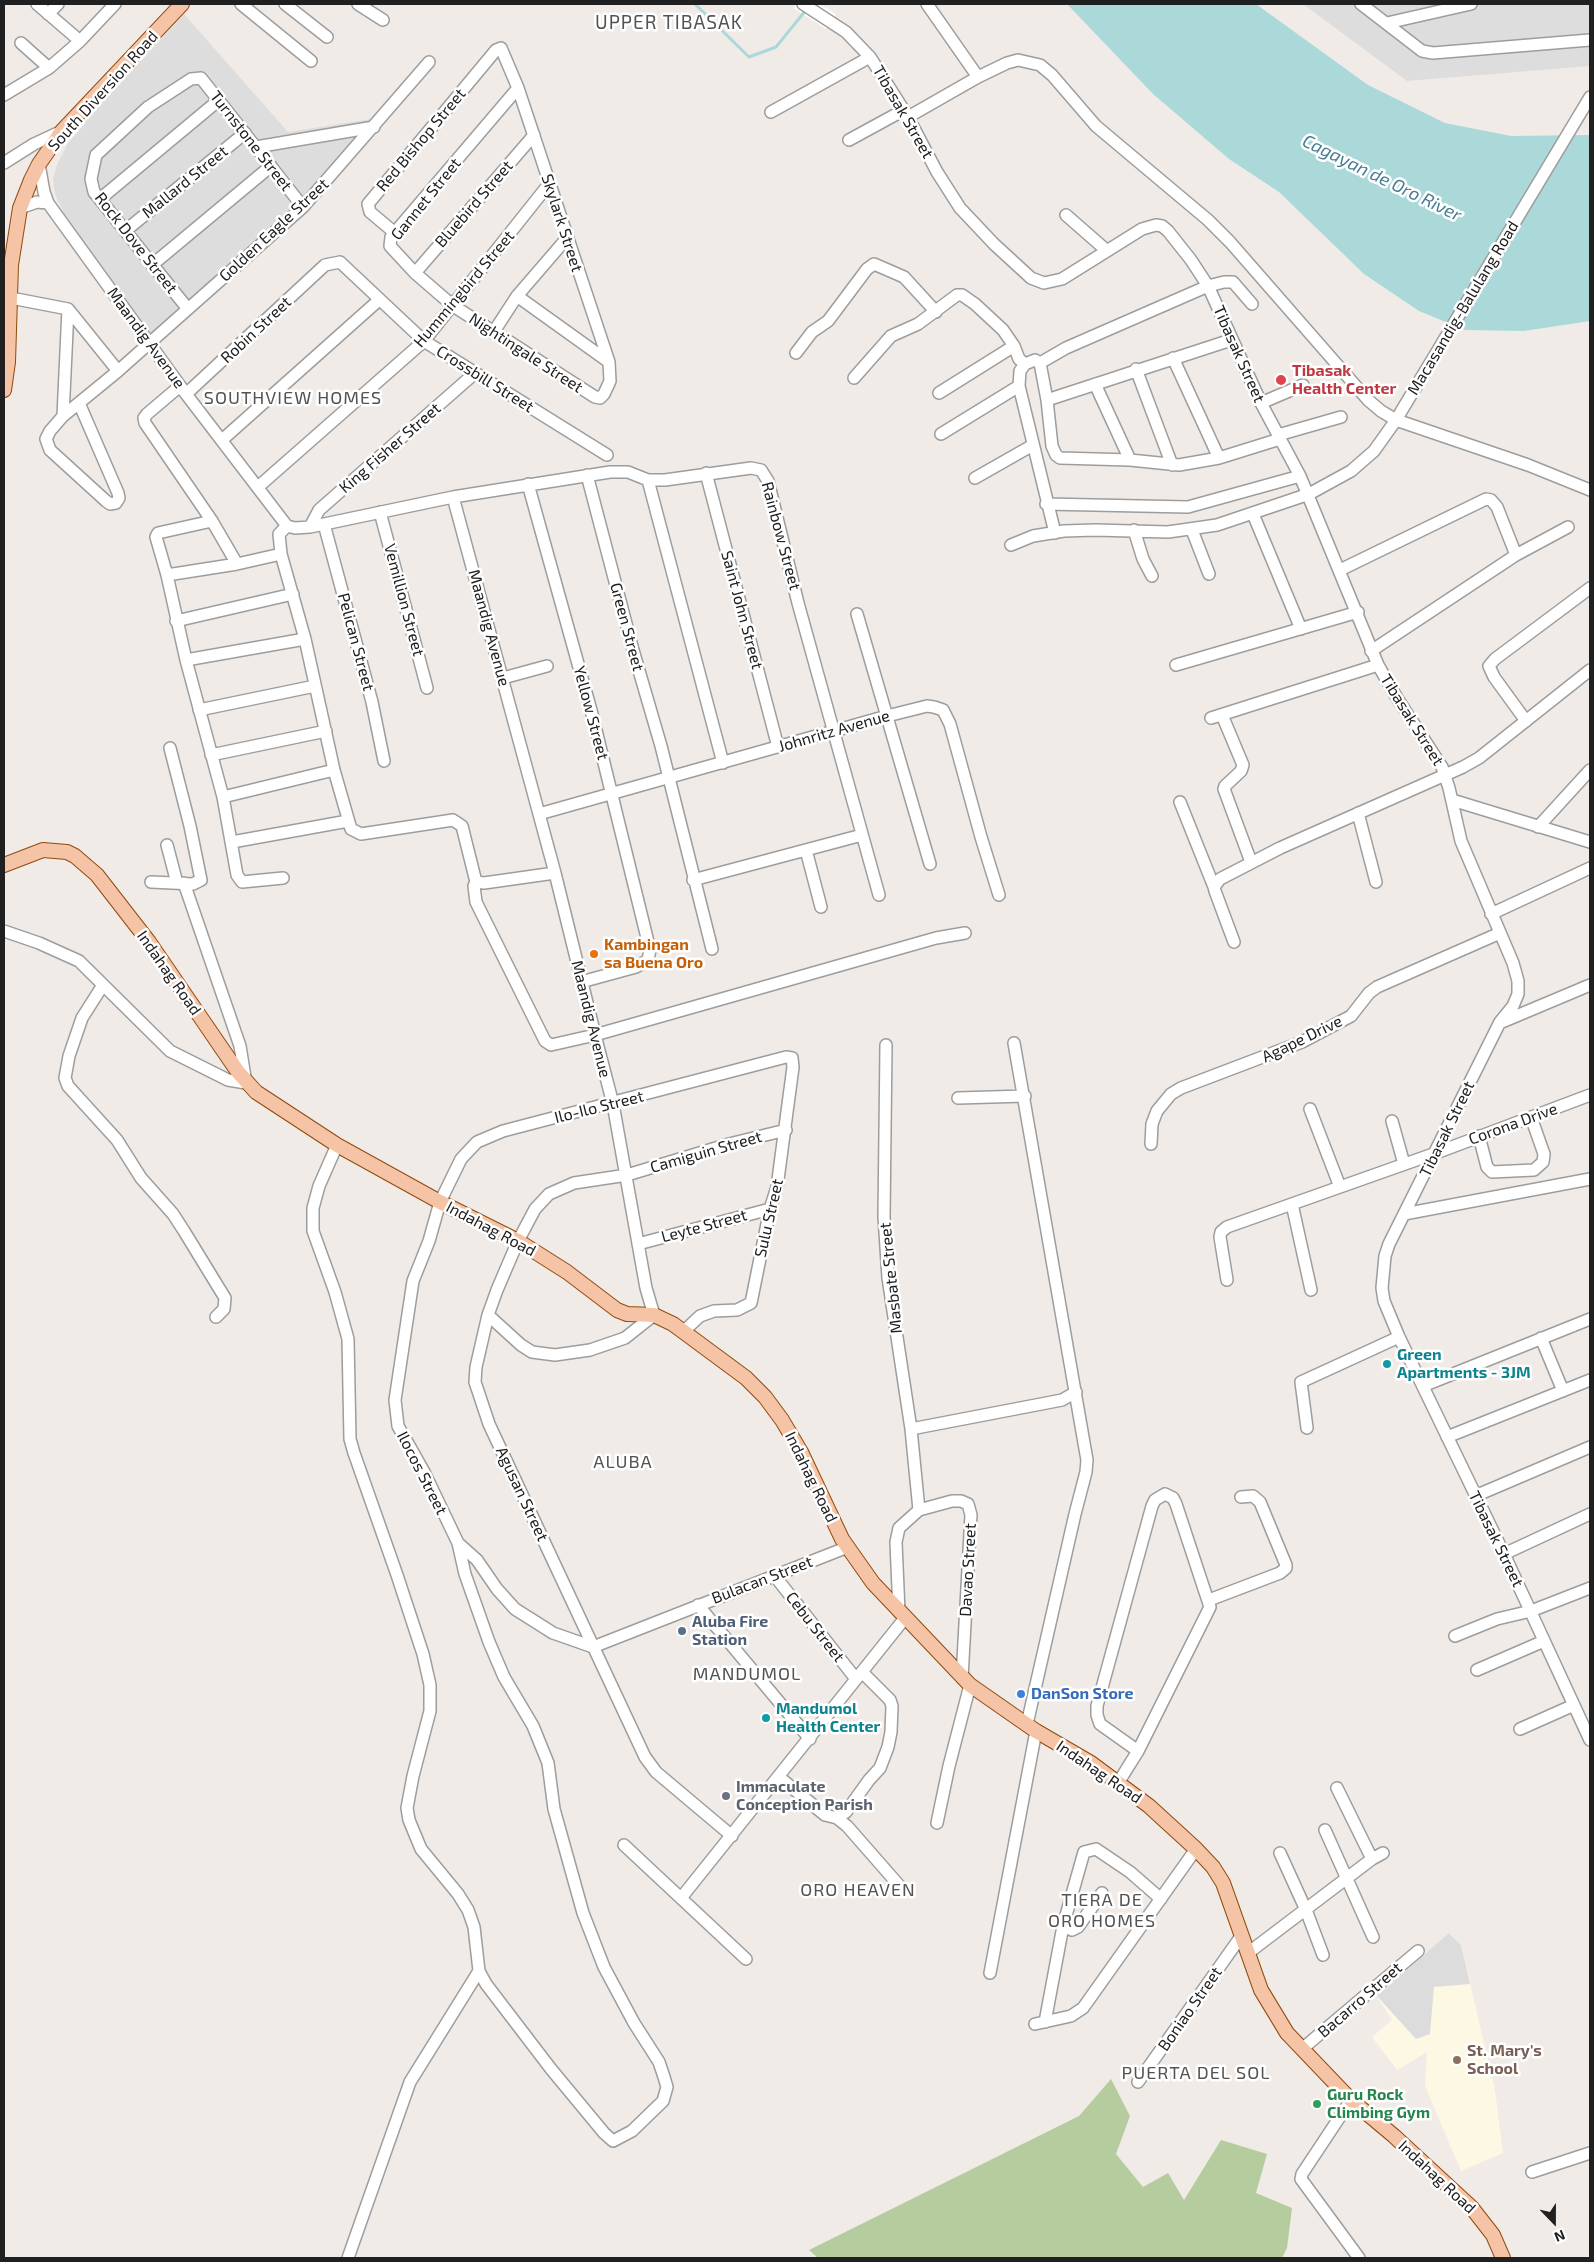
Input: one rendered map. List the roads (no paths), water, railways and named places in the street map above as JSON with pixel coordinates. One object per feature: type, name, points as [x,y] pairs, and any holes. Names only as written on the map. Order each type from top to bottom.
[{"type":"main road","name":"South Diversion Road","points":[[4,385],[6,318],[11,298],[7,264],[20,208],[39,164],[62,131],[182,4]]},
{"type":"main road","name":"Indahag Road","points":[[4,865],[43,850],[67,852],[86,864],[97,875],[149,942],[246,1083],[256,1092],[337,1145],[440,1202],[518,1241],[567,1272],[617,1310],[627,1314],[654,1315],[684,1331],[746,1378],[765,1397],[782,1420],[801,1452],[831,1518],[873,1583],[966,1682],[1031,1728],[1090,1763],[1149,1806],[1213,1867],[1223,1883],[1261,1990],[1287,2033],[1351,2100],[1394,2136],[1472,2208],[1494,2235],[1503,2258]]},
{"type":"street","points":[[37,4],[80,41]]},
{"type":"street","points":[[48,14],[58,4]]},
{"type":"street","points":[[4,95],[49,68],[80,41],[115,4]]},
{"type":"street","points":[[285,4],[327,37]]},
{"type":"street","points":[[358,4],[383,20]]},
{"type":"street","name":"Tibasak Street","points":[[803,4],[846,32],[870,57],[906,114],[937,172],[960,208],[994,244],[1031,278],[1044,283],[1062,279],[1142,229],[1156,225],[1162,226],[1191,260],[1208,286],[1261,403],[1309,494],[1378,665],[1397,698],[1434,753],[1446,776],[1460,840],[1515,968],[1519,988],[1516,1000],[1500,1022],[1385,1256],[1381,1276],[1384,1300],[1399,1337],[1504,1554],[1590,1740]]},
{"type":"street","points":[[927,4],[978,77]]},
{"type":"street","points":[[1361,4],[1422,52],[1433,54],[1590,40]]},
{"type":"street","points":[[1387,23],[1471,4]]},
{"type":"street","points":[[248,6],[311,61]]},
{"type":"street","points":[[21,43],[49,68]]},
{"type":"street","name":"Skylark Street","points":[[501,48],[518,88],[609,362],[610,382],[600,398]]},
{"type":"street","name":"Red Bishop Street","points":[[395,233],[370,212],[368,204],[496,50],[501,48]]},
{"type":"street","points":[[771,112],[870,57]]},
{"type":"street","points":[[849,140],[906,114],[1006,63],[1018,60],[1040,65],[1052,75],[1096,126],[1208,220],[1230,242],[1368,400],[1396,420],[1520,462],[1590,490]]},
{"type":"street","name":"Golden Eagle Street","points":[[80,403],[118,493],[119,501],[116,504],[110,504],[50,450],[46,440],[47,435],[63,416],[118,371],[303,207],[429,62]]},
{"type":"street","name":"Turnstone Street","points":[[198,77],[204,81],[303,207]]},
{"type":"street","name":"Rock Dove Street","points":[[188,309],[94,192],[90,179],[96,155],[148,107],[191,78],[198,77]]},
{"type":"street","name":"Gannet Street","points":[[452,305],[415,273],[390,246],[389,242],[518,88]]},
{"type":"street","name":"Macasandig-Balulang Road","points":[[1011,545],[1022,539],[1054,533],[1096,530],[1168,532],[1217,525],[1309,494],[1338,479],[1363,462],[1385,438],[1405,406],[1590,97]]},
{"type":"street","points":[[100,199],[219,100]]},
{"type":"street","points":[[256,147],[374,127]]},
{"type":"street","points":[[4,163],[34,144],[62,131]]},
{"type":"street","name":"Mallard Street","points":[[125,231],[245,133]]},
{"type":"street","name":"Bluebird Street","points":[[415,273],[534,135]]},
{"type":"street","name":"Maandig Avenue","points":[[39,164],[48,203],[183,390],[287,526]]},
{"type":"street","points":[[152,266],[271,166]]},
{"type":"street","name":"Hummingbird Street","points":[[258,487],[424,341],[549,184]]},
{"type":"street","points":[[20,208],[37,202],[48,203]]},
{"type":"street","points":[[1066,215],[1106,250]]},
{"type":"street","points":[[493,333],[517,296],[567,238]]},
{"type":"street","name":"Crossbill Street","points":[[325,265],[340,262],[424,341],[606,455]]},
{"type":"street","points":[[796,354],[812,332],[828,321],[867,269],[874,264],[904,278],[936,312]]},
{"type":"street","name":"Robin Street","points":[[237,564],[212,521],[145,423],[144,418],[183,390],[325,265]]},
{"type":"street","points":[[1040,363],[1066,348],[1208,286],[1233,282],[1252,304]]},
{"type":"street","points":[[854,378],[891,336],[918,324],[957,295],[962,295],[1003,330],[1014,346],[1019,359],[1025,364]]},
{"type":"street","points":[[517,296],[609,362]]},
{"type":"street","points":[[11,298],[68,309],[118,371]]},
{"type":"street","points":[[222,440],[379,300]]},
{"type":"street","name":"Nightingale Street","points":[[452,305],[493,333],[595,397],[600,398]]},
{"type":"street","points":[[63,416],[68,309]]},
{"type":"street","points":[[1047,400],[1231,340]]},
{"type":"street","points":[[939,393],[1014,346]]},
{"type":"street","points":[[1173,358],[1219,458]]},
{"type":"street","points":[[1054,533],[1019,386],[1020,371],[1025,364],[1035,360],[1040,363],[1047,400],[1052,446],[1056,455],[1060,458],[1130,460],[1172,465],[1219,458],[1341,417]]},
{"type":"street","points":[[1136,370],[1172,465]]},
{"type":"street","name":"King Fisher Street","points":[[310,527],[314,515],[319,510],[475,373]]},
{"type":"street","points":[[1095,384],[1130,460]]},
{"type":"street","points":[[1261,403],[1303,385]]},
{"type":"street","points":[[941,434],[1019,386]]},
{"type":"street","points":[[975,478],[1033,445]]},
{"type":"street","name":"Rainbow Street","points":[[453,497],[610,472],[628,472],[648,480],[665,480],[751,468],[761,470],[766,476],[833,731],[879,895]]},
{"type":"street","name":"Saint John Street","points":[[706,473],[778,747]]},
{"type":"street","name":"Green Street","points":[[587,475],[712,949]]},
{"type":"street","points":[[1046,504],[1188,507],[1300,476]]},
{"type":"street","points":[[648,480],[723,763]]},
{"type":"street","name":"Yellow Street","points":[[528,484],[612,793],[650,955],[643,964],[581,982]]},
{"type":"street","points":[[453,497],[310,527],[295,528],[287,526],[279,534],[281,554],[305,639],[334,770],[351,829],[361,834],[446,820],[457,822],[462,826],[476,882],[474,886],[476,902],[545,1041],[553,1045],[596,1035],[936,938],[965,933]]},
{"type":"street","name":"Maandig Avenue","points":[[453,497],[540,814],[581,982],[596,1035],[627,1175],[646,1288],[654,1315]]},
{"type":"street","points":[[1340,570],[1486,499],[1491,500],[1497,508],[1516,556]]},
{"type":"street","name":"Vemillion Street","points":[[380,512],[427,688]]},
{"type":"street","points":[[1253,514],[1301,629]]},
{"type":"street","points":[[212,521],[158,533],[156,537],[167,575],[186,660],[223,797],[240,880],[250,882],[283,878]]},
{"type":"street","name":"Pelican Street","points":[[324,524],[372,702],[384,761]]},
{"type":"street","points":[[1371,650],[1516,556],[1568,527]]},
{"type":"street","points":[[1134,530],[1143,559],[1152,576]]},
{"type":"street","points":[[1192,530],[1209,574]]},
{"type":"street","points":[[167,575],[237,564],[281,554]]},
{"type":"street","points":[[1526,721],[1490,670],[1491,663],[1590,588]]},
{"type":"street","points":[[176,621],[293,594]]},
{"type":"street","points":[[1176,665],[1358,612]]},
{"type":"street","points":[[857,614],[930,864]]},
{"type":"street","points":[[186,660],[305,639]]},
{"type":"street","points":[[1251,862],[1224,788],[1241,771],[1243,765],[1216,716],[1378,665]]},
{"type":"street","points":[[503,678],[547,666]]},
{"type":"street","points":[[1214,887],[1220,879],[1251,862],[1358,813],[1446,776],[1479,758],[1590,670]]},
{"type":"street","points":[[199,710],[315,686]]},
{"type":"street","name":"Johnritz Avenue","points":[[540,814],[927,706],[938,708],[946,714],[980,838],[999,895]]},
{"type":"street","points":[[211,755],[326,731]]},
{"type":"street","points":[[151,882],[196,884],[201,878],[170,748]]},
{"type":"street","points":[[223,797],[334,770]]},
{"type":"street","points":[[1538,827],[1590,770]]},
{"type":"street","points":[[1452,800],[1590,842]]},
{"type":"street","points":[[1180,802],[1234,942]]},
{"type":"street","points":[[1358,813],[1376,882]]},
{"type":"street","points":[[232,842],[348,821]]},
{"type":"street","points":[[693,880],[862,836]]},
{"type":"street","points":[[4,931],[71,957],[85,966],[170,1051],[228,1080],[246,1083],[240,1046],[167,845]]},
{"type":"street","points":[[806,850],[821,907]]},
{"type":"street","points":[[1491,914],[1590,868]]},
{"type":"street","points":[[476,882],[484,883],[555,873]]},
{"type":"street","name":"Agape Drive","points":[[1151,1144],[1152,1124],[1156,1111],[1171,1094],[1181,1088],[1302,1042],[1350,1016],[1369,993],[1377,987],[1500,933]]},
{"type":"street","points":[[103,985],[82,1018],[69,1056],[65,1078],[68,1086],[117,1140],[141,1178],[184,1231],[224,1298],[224,1309],[216,1317]]},
{"type":"street","points":[[1500,1022],[1590,985]]},
{"type":"street","points":[[990,1973],[1031,1728],[1070,1532],[1086,1472],[1087,1449],[1014,1042]]},
{"type":"street","name":"Masbate Street","points":[[886,1045],[884,1217],[893,1316],[911,1429],[919,1510]]},
{"type":"street","name":"Ilo-Ilo Street","points":[[440,1202],[461,1159],[477,1142],[503,1132],[786,1057],[792,1058]]},
{"type":"street","name":"Sulu Street","points":[[684,1331],[700,1316],[714,1311],[743,1309],[751,1303],[770,1209],[776,1194],[794,1067],[792,1058]]},
{"type":"street","name":"Corona Drive","points":[[1227,1280],[1220,1237],[1221,1232],[1236,1223],[1436,1153],[1590,1095]]},
{"type":"street","points":[[958,1098],[1025,1096]]},
{"type":"street","points":[[1310,1109],[1340,1187]]},
{"type":"street","points":[[1479,1136],[1487,1167],[1492,1172],[1534,1170],[1544,1162],[1544,1154],[1531,1117]]},
{"type":"street","points":[[1392,1121],[1404,1164]]},
{"type":"street","name":"Camiguin Street","points":[[627,1175],[729,1144],[786,1130]]},
{"type":"street","points":[[337,1145],[319,1186],[313,1208],[313,1231],[335,1292],[348,1339],[350,1439],[398,1575],[423,1654],[430,1685],[430,1711],[413,1776],[407,1808],[409,1820],[421,1849],[458,1894],[468,1910],[474,1927],[479,1971],[486,1984],[551,2069],[604,2133],[613,2141],[632,2131],[663,2101],[666,2087],[659,2062],[634,2024],[604,1967],[582,1913],[554,1809],[548,1763],[533,1726],[504,1677],[489,1642],[465,1574],[458,1543]]},
{"type":"street","name":"Agusan Street","points":[[627,1175],[574,1183],[554,1191],[541,1200],[518,1241],[488,1315],[476,1367],[475,1382],[480,1402],[593,1647],[650,1764],[732,1836]]},
{"type":"street","points":[[1404,1214],[1590,1179]]},
{"type":"street","name":"Ilocos Street","points":[[440,1202],[429,1241],[414,1281],[395,1400],[395,1414],[398,1426],[424,1472],[458,1543],[476,1560],[497,1589],[515,1609],[553,1633],[593,1647]]},
{"type":"street","points":[[1292,1204],[1311,1290]]},
{"type":"street","name":"Leyte Street","points":[[638,1244],[770,1209]]},
{"type":"street","points":[[488,1315],[532,1352],[555,1355],[590,1350],[625,1338],[654,1315]]},
{"type":"street","points":[[1423,1386],[1590,1319]]},
{"type":"street","points":[[1306,1428],[1301,1382],[1399,1337]]},
{"type":"street","points":[[1541,1338],[1563,1391]]},
{"type":"street","points":[[1447,1437],[1590,1380]]},
{"type":"street","points":[[911,1429],[1062,1400],[1076,1392]]},
{"type":"street","points":[[1475,1496],[1590,1447]]},
{"type":"street","points":[[1118,1783],[1138,1752],[1206,1619],[1210,1607],[1176,1504],[1169,1495],[1160,1496],[1152,1506],[1097,1706],[1100,1724],[1138,1752]]},
{"type":"street","points":[[1209,1600],[1280,1573],[1286,1568],[1260,1502],[1253,1496],[1241,1497]]},
{"type":"street","name":"Davao Street","points":[[902,1615],[897,1533],[903,1523],[919,1510],[952,1501],[961,1501],[971,1508],[966,1682]]},
{"type":"street","points":[[1504,1554],[1590,1514]]},
{"type":"street","name":"Bulacan Street","points":[[593,1647],[774,1574],[848,1547]]},
{"type":"street","name":"Cebu Street","points":[[774,1574],[859,1676],[890,1700],[892,1706],[891,1732],[888,1747],[880,1768],[868,1780],[849,1807],[837,1818]]},
{"type":"street","points":[[1455,1636],[1497,1619],[1531,1611],[1590,1588]]},
{"type":"street","points":[[698,1605],[810,1739]]},
{"type":"street","points":[[681,1898],[810,1739],[859,1676],[902,1615]]},
{"type":"street","points":[[1477,1670],[1544,1641]]},
{"type":"street","points":[[937,1823],[966,1682]]},
{"type":"street","points":[[1520,1729],[1574,1705]]},
{"type":"street","points":[[779,1777],[825,1814],[837,1818],[860,1839],[904,1891]]},
{"type":"street","points":[[1337,1788],[1372,1859]]},
{"type":"street","points":[[1325,1830],[1373,1937]]},
{"type":"street","points":[[624,1845],[746,1959]]},
{"type":"street","points":[[1161,1899],[1124,1868],[1096,1849],[1084,1852],[1080,1860],[1063,1926],[1040,2023],[1071,2016],[1083,2008],[1161,1899],[1196,1849]]},
{"type":"street","points":[[1280,1853],[1306,1910],[1323,1955]]},
{"type":"street","points":[[1248,1953],[1372,1859],[1383,1853]]},
{"type":"street","points":[[1063,1926],[1072,1930],[1078,1926],[1102,1893]]},
{"type":"street","name":"Boniao Street","points":[[1138,2082],[1242,1935]]},
{"type":"street","name":"Bacarro Street","points":[[1302,2050],[1418,1951]]},
{"type":"street","points":[[348,2258],[410,2082],[479,1971]]},
{"type":"street","points":[[1351,2100],[1302,2174],[1301,2179],[1359,2258]]},
{"type":"street","points":[[1532,2172],[1590,2153]]},
{"type":"water","name":"Cagayan de Oro River","points":[[1067,4],[1256,4],[1368,85],[1445,123],[1511,136],[1590,135],[1590,321],[1524,331],[1465,330],[1419,311],[1364,274],[1279,192],[1229,159],[1153,94]]},
{"type":"waterway","points":[[695,4],[749,57],[776,47],[806,10]]},
{"type":"place","name":"Tibasak Health Center","points":[[1281,380]]},
{"type":"place","name":"Kambingan sa Buena Oro","points":[[594,954]]},
{"type":"place","name":"Green Apartments - 3JM","points":[[1387,1364]]},
{"type":"place","name":"Aluba Fire Station","points":[[682,1631]]},
{"type":"place","name":"DanSon Store","points":[[1021,1694]]},
{"type":"place","name":"Mandumol Health Center","points":[[766,1718]]},
{"type":"place","name":"Immaculate Conception Parish","points":[[726,1796]]},
{"type":"place","name":"St. Mary's School","points":[[1457,2060]]},
{"type":"place","name":"Guru Rock Climbing Gym","points":[[1317,2104]]},
{"type":"district","name":"UPPER TIBASAK","points":[[669,23]]},
{"type":"district","name":"SOUTHVIEW HOMES","points":[[293,398]]},
{"type":"district","name":"ALUBA","points":[[623,1462]]},
{"type":"district","name":"MANDUMOL","points":[[747,1674]]},
{"type":"district","name":"ORO HEAVEN","points":[[858,1890]]},
{"type":"district","name":"TIERA DE ORO HOMES","points":[[1102,1910]]},
{"type":"district","name":"PUERTA DEL SOL","points":[[1196,2073]]}]
